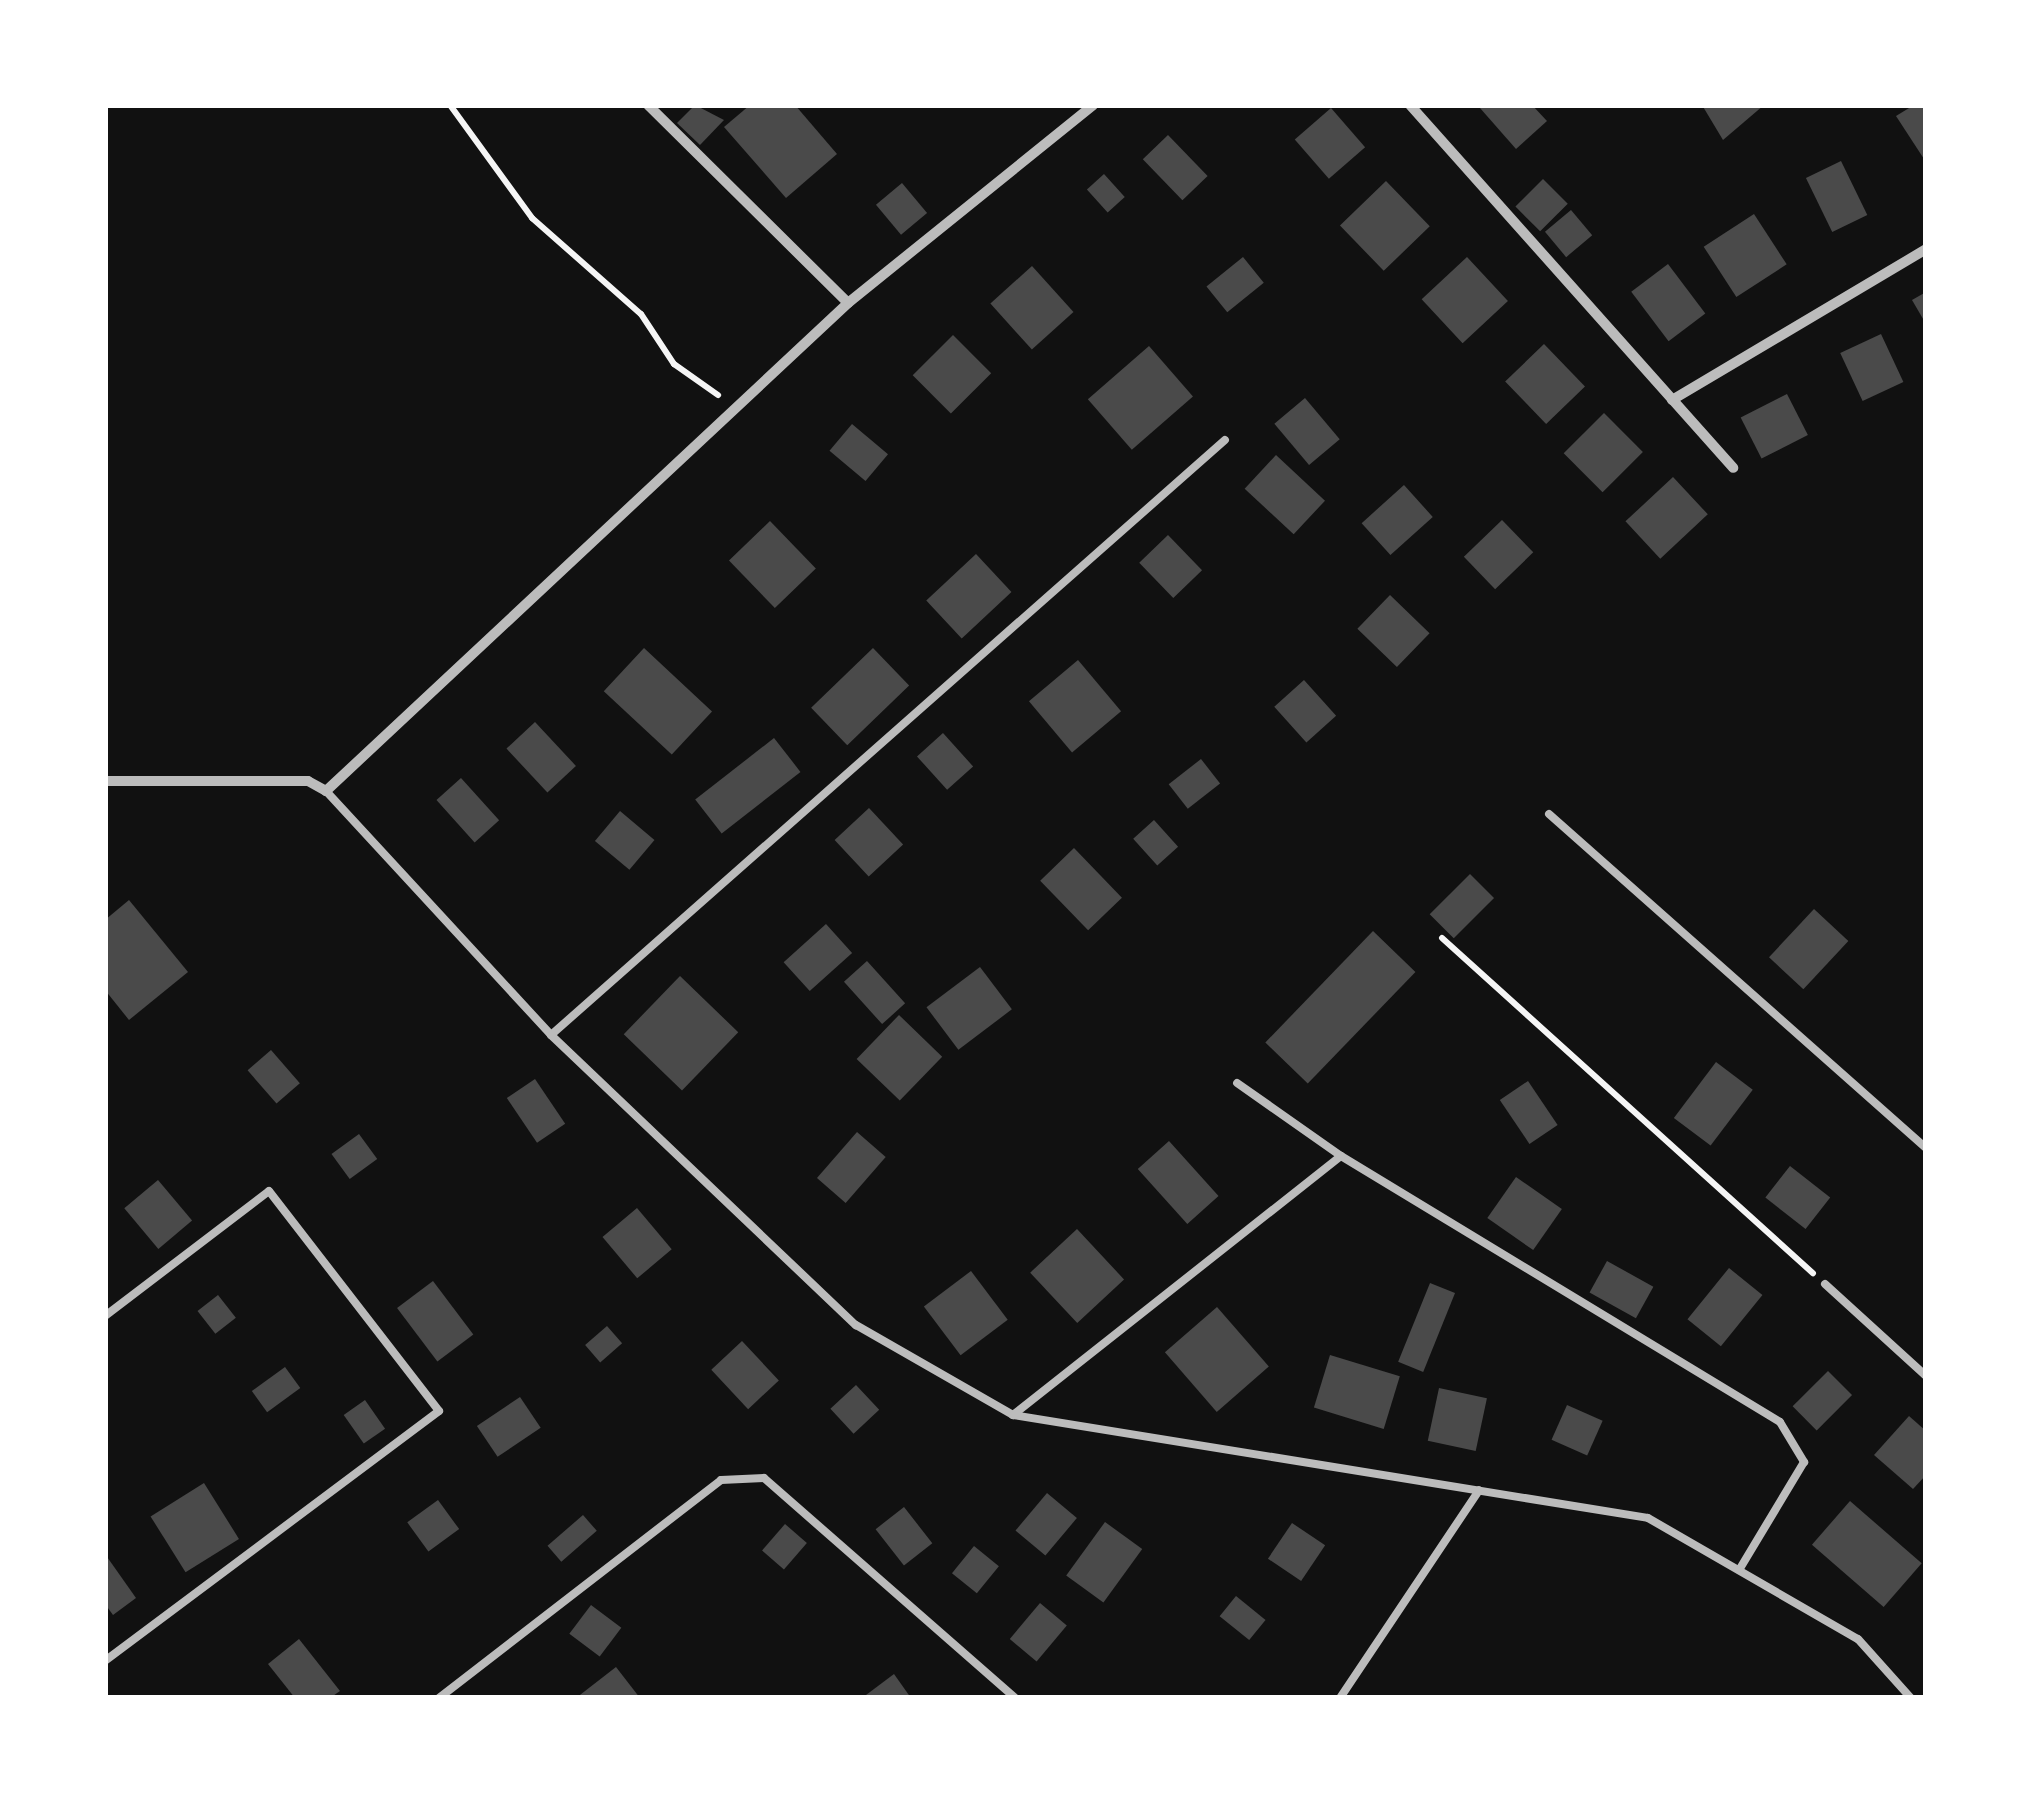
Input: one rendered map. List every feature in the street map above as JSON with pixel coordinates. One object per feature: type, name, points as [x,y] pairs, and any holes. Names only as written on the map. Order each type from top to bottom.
[{"type":"street","points":[[648,105],[848,303]]},
{"type":"street","points":[[105,782],[308,781],[326,792],[848,303],[1092,105]]},
{"type":"street","points":[[1410,105],[1734,468]]},
{"type":"street","points":[[1672,400],[1926,249]]},
{"type":"lane","points":[[550,1035],[1225,440]]},
{"type":"lane","points":[[326,792],[550,1035],[856,1326],[1014,1415],[1648,1518],[1858,1639],[1911,1698]]},
{"type":"lane","points":[[1549,814],[1926,1148]]},
{"type":"lane","points":[[1237,1084],[1341,1156],[1780,1422],[1804,1462],[1739,1570]]},
{"type":"lane","points":[[1014,1415],[1341,1156]]},
{"type":"lane","points":[[105,1316],[269,1191],[440,1411],[105,1661]]},
{"type":"lane","points":[[1825,1284],[1926,1376]]},
{"type":"lane","points":[[439,1698],[721,1480],[764,1478],[1014,1698]]},
{"type":"lane","points":[[1340,1698],[1478,1490]]},
{"type":"path","points":[[450,105],[532,218],[641,314],[674,364],[736,408]]},
{"type":"path","points":[[1442,938],[1825,1284]]},
{"type":"building","points":[[695,105],[724,120],[700,145],[677,123]]},
{"type":"building","points":[[750,105],[795,105],[837,154],[786,198],[724,127]]},
{"type":"building","points":[[1532,105],[1547,121],[1516,149],[1480,108]]},
{"type":"building","points":[[1702,105],[1764,105],[1723,140]]},
{"type":"building","points":[[1914,105],[1926,105],[1924,159],[1896,116]]},
{"type":"building","points":[[1331,108],[1365,147],[1329,179],[1295,139]]},
{"type":"building","points":[[1168,135],[1208,176],[1182,200],[1143,159]]},
{"type":"building","points":[[1841,161],[1867,215],[1832,232],[1806,178]]},
{"type":"building","points":[[1104,174],[1125,197],[1108,212],[1087,189]]},
{"type":"building","points":[[1543,179],[1568,204],[1540,231],[1515,207]]},
{"type":"building","points":[[1386,181],[1430,226],[1384,271],[1340,225]]},
{"type":"building","points":[[902,183],[927,213],[901,235],[876,205]]},
{"type":"building","points":[[1571,210],[1592,235],[1566,257],[1545,232]]},
{"type":"building","points":[[1754,214],[1787,264],[1736,297],[1704,247]]},
{"type":"building","points":[[1243,257],[1264,283],[1227,312],[1206,287]]},
{"type":"building","points":[[1467,257],[1508,301],[1463,343],[1422,299]]},
{"type":"building","points":[[1668,264],[1705,314],[1669,341],[1631,292]]},
{"type":"building","points":[[1032,266],[1073,312],[1032,350],[990,303]]},
{"type":"building","points":[[1926,292],[1926,324],[1912,300]]},
{"type":"building","points":[[1881,334],[1903,382],[1863,401],[1840,353]]},
{"type":"building","points":[[953,335],[991,373],[951,413],[913,375]]},
{"type":"building","points":[[1544,344],[1585,386],[1546,424],[1505,382]]},
{"type":"building","points":[[1149,346],[1193,397],[1132,450],[1088,399]]},
{"type":"building","points":[[1787,394],[1808,435],[1762,459],[1741,418]]},
{"type":"building","points":[[1305,398],[1340,439],[1309,465],[1274,424]]},
{"type":"building","points":[[1604,413],[1643,452],[1603,492],[1564,453]]},
{"type":"building","points":[[852,424],[888,454],[866,481],[830,451]]},
{"type":"building","points":[[1276,455],[1325,501],[1294,534],[1245,489]]},
{"type":"building","points":[[1673,477],[1708,514],[1660,559],[1625,521]]},
{"type":"building","points":[[1404,485],[1433,517],[1390,555],[1362,523]]},
{"type":"building","points":[[1502,520],[1533,552],[1495,589],[1464,557]]},
{"type":"building","points":[[770,521],[816,568],[775,608],[729,561]]},
{"type":"building","points":[[1168,535],[1202,570],[1173,598],[1139,563]]},
{"type":"building","points":[[976,554],[1011,592],[962,638],[926,600]]},
{"type":"building","points":[[1390,595],[1430,633],[1397,667],[1357,629]]},
{"type":"building","points":[[644,648],[712,711],[672,755],[604,691]]},
{"type":"building","points":[[873,648],[909,685],[847,745],[811,708]]},
{"type":"building","points":[[1078,660],[1121,711],[1072,752],[1029,701]]},
{"type":"building","points":[[1304,680],[1336,716],[1306,742],[1274,707]]},
{"type":"building","points":[[535,722],[576,766],[547,792],[506,749]]},
{"type":"building","points":[[943,733],[973,766],[947,790],[917,756]]},
{"type":"building","points":[[774,738],[800,772],[722,833],[695,800]]},
{"type":"building","points":[[1201,759],[1220,783],[1188,809],[1169,784]]},
{"type":"building","points":[[461,778],[499,820],[475,842],[436,800]]},
{"type":"building","points":[[869,808],[903,845],[869,877],[835,840]]},
{"type":"building","points":[[620,811],[654,840],[629,870],[595,841]]},
{"type":"building","points":[[1154,820],[1178,847],[1157,865],[1133,839]]},
{"type":"building","points":[[1074,848],[1122,898],[1088,930],[1040,881]]},
{"type":"building","points":[[1470,874],[1494,898],[1454,938],[1430,914]]},
{"type":"building","points":[[129,900],[188,972],[129,1020],[105,990],[105,920]]},
{"type":"building","points":[[1814,909],[1848,941],[1803,989],[1769,957]]},
{"type":"building","points":[[826,924],[852,953],[810,991],[784,962]]},
{"type":"building","points":[[1373,931],[1415,972],[1308,1083],[1265,1042]]},
{"type":"building","points":[[867,961],[905,1003],[882,1024],[844,982]]},
{"type":"building","points":[[980,967],[1012,1009],[958,1050],[926,1007]]},
{"type":"building","points":[[680,976],[738,1032],[682,1091],[624,1034]]},
{"type":"building","points":[[899,1015],[942,1057],[900,1101],[857,1059]]},
{"type":"building","points":[[271,1050],[300,1083],[276,1104],[248,1070]]},
{"type":"building","points":[[1716,1062],[1753,1090],[1711,1146],[1674,1118]]},
{"type":"building","points":[[535,1079],[565,1124],[537,1143],[507,1098]]},
{"type":"building","points":[[1528,1081],[1558,1125],[1529,1144],[1500,1100]]},
{"type":"building","points":[[857,1132],[886,1157],[846,1203],[817,1178]]},
{"type":"building","points":[[359,1134],[377,1159],[350,1179],[331,1154]]},
{"type":"building","points":[[1169,1141],[1219,1196],[1187,1224],[1138,1169]]},
{"type":"building","points":[[1790,1166],[1830,1197],[1806,1229],[1765,1198]]},
{"type":"building","points":[[1516,1177],[1562,1209],[1533,1250],[1487,1218]]},
{"type":"building","points":[[158,1180],[192,1221],[158,1249],[124,1208]]},
{"type":"building","points":[[637,1208],[672,1249],[637,1278],[603,1237]]},
{"type":"building","points":[[1077,1229],[1124,1279],[1077,1323],[1030,1273]]},
{"type":"building","points":[[1607,1261],[1653,1287],[1636,1318],[1590,1292]]},
{"type":"building","points":[[1729,1268],[1762,1295],[1721,1346],[1687,1319]]},
{"type":"building","points":[[971,1271],[1008,1320],[961,1355],[924,1307]]},
{"type":"building","points":[[433,1281],[473,1335],[437,1362],[397,1308]]},
{"type":"building","points":[[1430,1283],[1455,1293],[1423,1372],[1398,1362]]},
{"type":"building","points":[[218,1295],[236,1318],[215,1334],[198,1311]]},
{"type":"building","points":[[1217,1307],[1269,1367],[1217,1412],[1165,1352]]},
{"type":"building","points":[[607,1326],[622,1343],[600,1362],[585,1345]]},
{"type":"building","points":[[742,1341],[779,1380],[748,1409],[711,1370]]},
{"type":"building","points":[[1330,1355],[1400,1376],[1384,1429],[1314,1408]]},
{"type":"building","points":[[285,1367],[300,1388],[267,1412],[252,1391]]},
{"type":"building","points":[[1828,1371],[1852,1395],[1817,1430],[1793,1406]]},
{"type":"building","points":[[856,1385],[879,1410],[854,1434],[830,1409]]},
{"type":"building","points":[[1439,1388],[1487,1398],[1476,1451],[1428,1441]]},
{"type":"building","points":[[520,1397],[541,1428],[498,1457],[477,1426]]},
{"type":"building","points":[[365,1400],[385,1429],[364,1444],[344,1415]]},
{"type":"building","points":[[1567,1405],[1603,1421],[1587,1456],[1552,1440]]},
{"type":"building","points":[[1909,1416],[1926,1431],[1926,1475],[1913,1489],[1874,1455]]},
{"type":"building","points":[[204,1483],[239,1539],[186,1572],[151,1516]]},
{"type":"building","points":[[1047,1493],[1077,1518],[1045,1556],[1016,1531]]},
{"type":"building","points":[[438,1500],[459,1529],[428,1551],[407,1522]]},
{"type":"building","points":[[1850,1501],[1922,1563],[1884,1607],[1812,1545]]},
{"type":"building","points":[[904,1507],[932,1543],[904,1565],[876,1529]]},
{"type":"building","points":[[583,1515],[597,1531],[561,1562],[548,1546]]},
{"type":"building","points":[[1105,1522],[1142,1549],[1103,1602],[1066,1575]]},
{"type":"building","points":[[1292,1523],[1325,1545],[1301,1581],[1268,1559]]},
{"type":"building","points":[[785,1524],[807,1543],[784,1569],[762,1550]]},
{"type":"building","points":[[974,1546],[999,1566],[977,1593],[952,1573]]},
{"type":"building","points":[[105,1554],[136,1598],[113,1615],[105,1604]]},
{"type":"building","points":[[1236,1596],[1266,1620],[1249,1640],[1220,1616]]},
{"type":"building","points":[[1040,1603],[1067,1625],[1037,1662],[1010,1639]]},
{"type":"building","points":[[591,1605],[621,1628],[600,1657],[569,1634]]},
{"type":"building","points":[[299,1639],[340,1691],[330,1698],[295,1698],[268,1664]]},
{"type":"building","points":[[616,1667],[640,1698],[576,1698]]},
{"type":"building","points":[[894,1674],[911,1698],[862,1698]]}]
